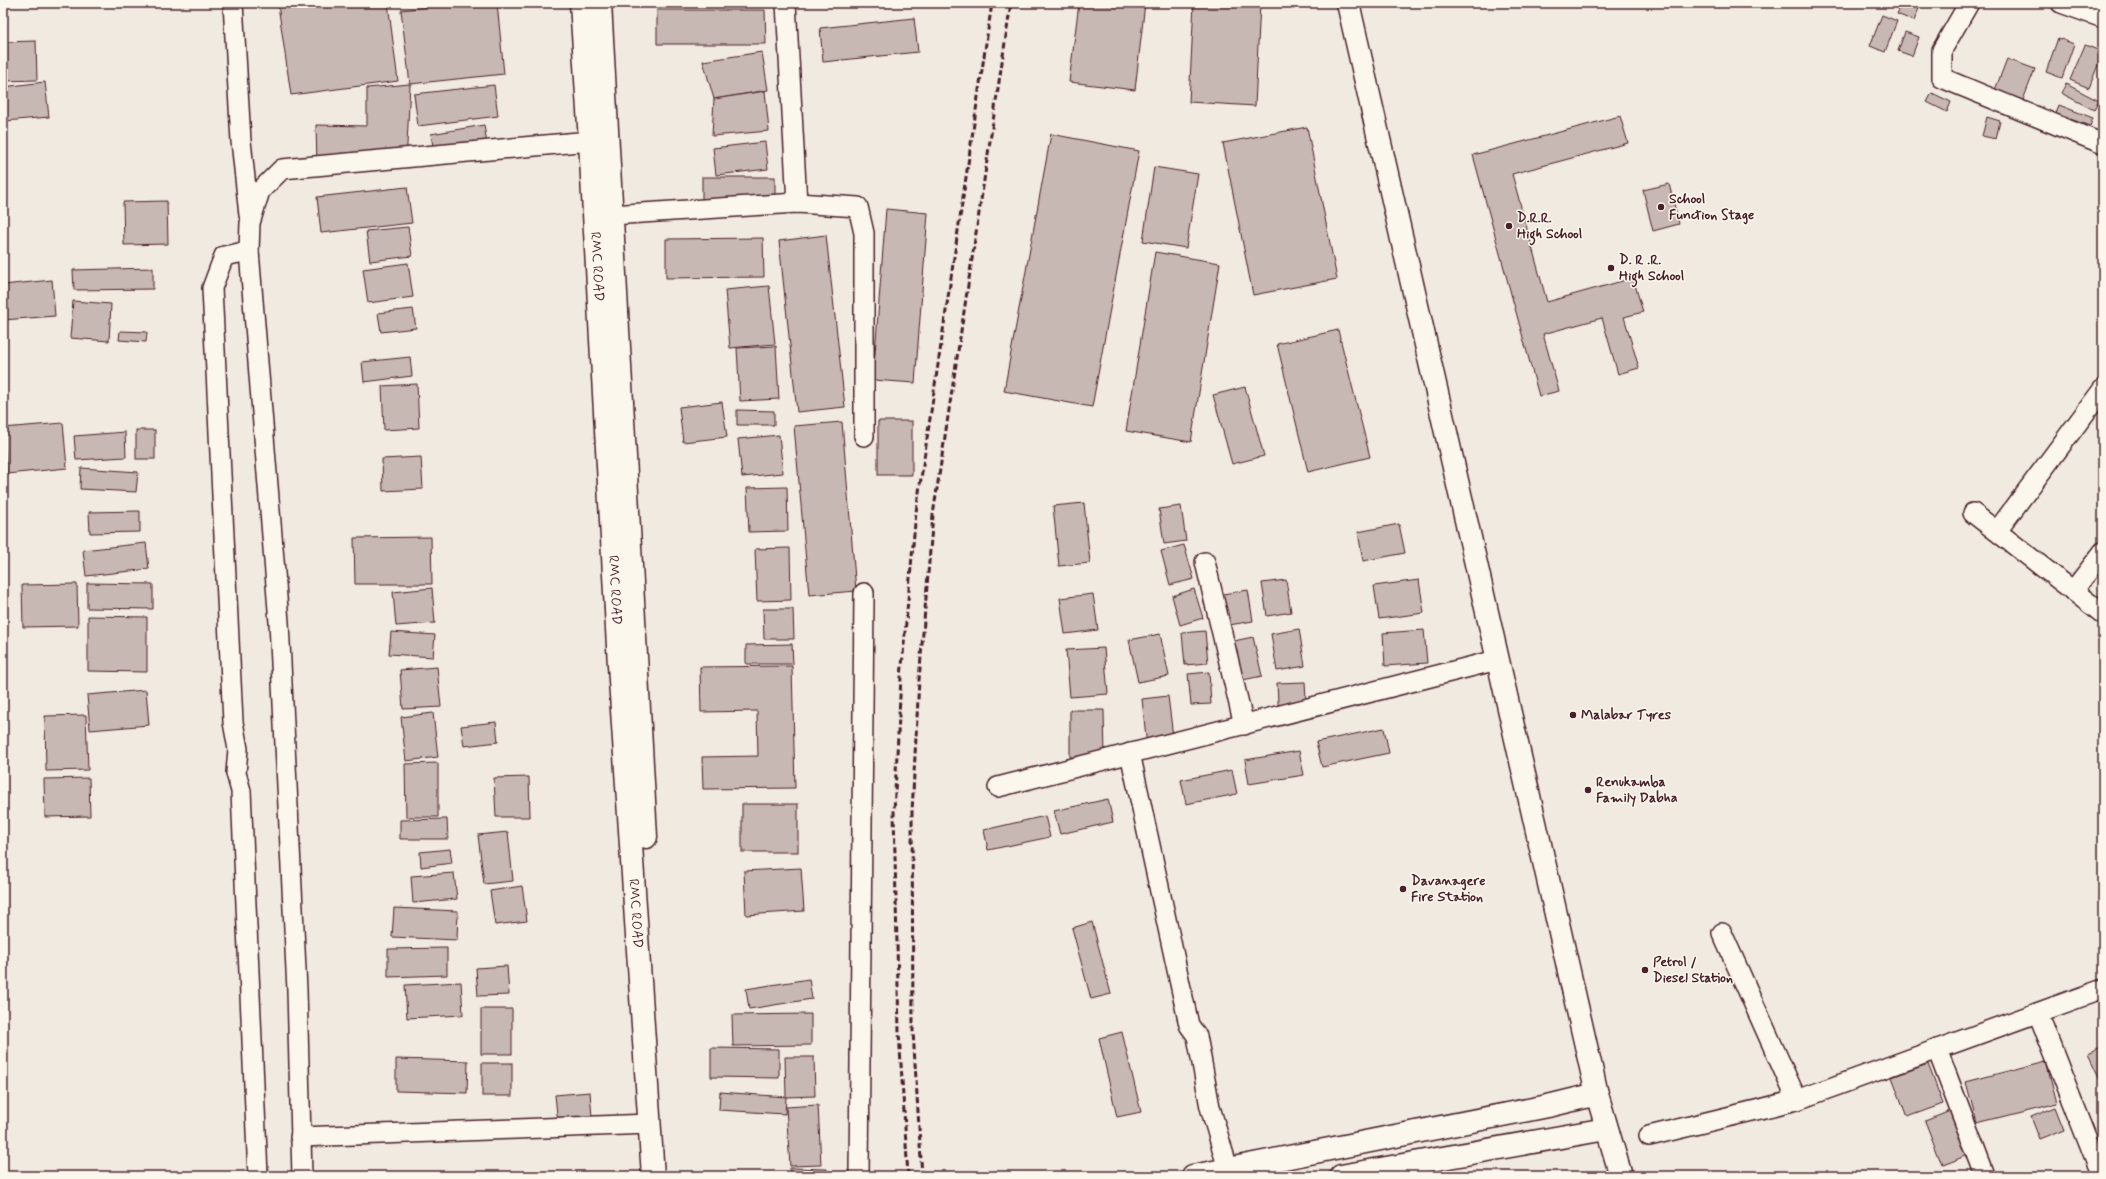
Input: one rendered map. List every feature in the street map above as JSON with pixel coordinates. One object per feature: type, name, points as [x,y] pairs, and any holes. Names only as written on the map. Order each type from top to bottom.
[{"type":"street","points":[[234,3],[241,142],[250,223],[248,251],[279,622],[297,990],[302,1176]]},
{"type":"street","name":"RMC ROAD","points":[[581,3],[619,657],[653,1176]]},
{"type":"street","name":"RMC ROAD","points":[[600,3],[636,668],[667,1176]]},
{"type":"street","points":[[786,3],[797,203]]},
{"type":"street","points":[[1348,3],[1597,1094],[1621,1176]]},
{"type":"street","points":[[1969,3],[1942,50],[1942,78],[2103,144]]},
{"type":"street","points":[[2061,3],[2103,18]]},
{"type":"street","points":[[250,223],[260,191],[282,169],[590,141]]},
{"type":"street","points":[[611,215],[797,203],[858,208],[864,233],[864,436]]},
{"type":"street","points":[[248,251],[224,256],[212,288],[233,722],[238,749],[236,773],[240,791],[258,1176]]},
{"type":"street","points":[[1997,531],[2103,388]]},
{"type":"street","points":[[1973,513],[2103,614]]},
{"type":"street","points":[[2073,591],[2103,552]]},
{"type":"street","points":[[1205,562],[1244,725]]},
{"type":"street","points":[[859,1176],[864,592]]},
{"type":"street","points":[[998,787],[1130,752],[1244,725],[1498,660]]},
{"type":"street","points":[[1130,752],[1189,1025],[1197,1036],[1210,1107],[1228,1169]]},
{"type":"street","points":[[1722,933],[1797,1100]]},
{"type":"street","points":[[1649,1136],[1797,1100],[2103,989]]},
{"type":"street","points":[[2038,1013],[2102,1176]]},
{"type":"street","points":[[1938,1049],[1985,1176]]},
{"type":"street","points":[[1193,1176],[1548,1106],[1597,1094]]},
{"type":"street","points":[[300,1137],[650,1124]]},
{"type":"street","points":[[1341,1176],[1606,1129]]},
{"type":"building","points":[[294,3],[388,3],[398,81],[291,95],[278,5]]},
{"type":"building","points":[[466,3],[497,3],[504,74],[410,84],[401,10]]},
{"type":"building","points":[[1079,3],[1145,3],[1135,90],[1069,82]]},
{"type":"building","points":[[1194,3],[1260,3],[1255,106],[1189,102]]},
{"type":"building","points":[[1902,3],[1921,3],[1914,21],[1897,14]]},
{"type":"building","points":[[657,10],[765,10],[766,44],[657,44]]},
{"type":"building","points":[[1882,15],[1897,21],[1885,52],[1870,46]]},
{"type":"building","points":[[914,18],[918,52],[823,62],[820,28]]},
{"type":"building","points":[[1905,32],[1919,37],[1912,56],[1898,51]]},
{"type":"building","points":[[2058,38],[2074,44],[2062,78],[2046,72]]},
{"type":"building","points":[[36,41],[37,80],[3,81],[3,42]]},
{"type":"building","points":[[2085,45],[2103,52],[2089,88],[2070,80]]},
{"type":"building","points":[[762,52],[768,90],[714,99],[703,61]]},
{"type":"building","points":[[2007,59],[2035,69],[2023,100],[1995,90]]},
{"type":"building","points":[[45,82],[49,117],[6,121],[3,87]]},
{"type":"building","points":[[410,84],[406,165],[317,165],[316,125],[367,126],[367,88]]},
{"type":"building","points":[[2066,84],[2099,101],[2094,110],[2061,93]]},
{"type":"building","points":[[494,85],[498,116],[418,126],[414,94]]},
{"type":"building","points":[[765,91],[769,131],[712,136],[714,99]]},
{"type":"building","points":[[1932,93],[1951,102],[1947,112],[1927,102]]},
{"type":"building","points":[[2059,105],[2093,118],[2090,126],[2056,114]]},
{"type":"building","name":"D.R.R. High School","points":[[1620,116],[1628,143],[1512,174],[1547,302],[1633,278],[1643,312],[1624,317],[1639,368],[1618,374],[1602,318],[1543,334],[1559,391],[1539,396],[1473,155]]},
{"type":"building","points":[[1987,117],[2000,121],[1996,139],[1982,136]]},
{"type":"building","points":[[484,125],[489,157],[436,165],[431,134]]},
{"type":"building","points":[[1307,127],[1337,279],[1253,295],[1223,143]]},
{"type":"building","points":[[1051,134],[1139,151],[1092,407],[1004,391]]},
{"type":"building","points":[[765,142],[768,169],[716,175],[713,148]]},
{"type":"building","points":[[1154,167],[1198,174],[1186,248],[1143,241]]},
{"type":"building","points":[[702,177],[775,177],[775,211],[702,211]]},
{"type":"building","name":"School Function Stage","points":[[1669,184],[1679,224],[1653,231],[1643,190]]},
{"type":"building","points":[[407,187],[412,223],[321,233],[317,197]]},
{"type":"building","points":[[167,201],[168,244],[124,245],[123,202]]},
{"type":"building","points":[[886,209],[928,213],[915,383],[873,380]]},
{"type":"building","points":[[408,227],[412,256],[370,261],[366,231]]},
{"type":"building","points":[[826,235],[845,407],[797,412],[779,241]]},
{"type":"building","points":[[763,238],[764,277],[666,278],[666,239]]},
{"type":"building","points":[[1155,252],[1220,263],[1191,442],[1126,431]]},
{"type":"building","points":[[408,263],[413,297],[368,303],[363,269]]},
{"type":"building","points":[[153,268],[153,289],[74,290],[73,270]]},
{"type":"building","points":[[52,280],[55,316],[3,320],[3,285]]},
{"type":"building","points":[[769,286],[775,344],[730,348],[725,290]]},
{"type":"building","points":[[73,301],[111,304],[109,341],[70,338]]},
{"type":"building","points":[[413,309],[416,328],[381,332],[378,313]]},
{"type":"building","points":[[1338,330],[1370,457],[1308,472],[1277,344]]},
{"type":"building","points":[[120,331],[147,332],[146,342],[119,340]]},
{"type":"building","points":[[776,346],[779,399],[740,401],[737,348]]},
{"type":"building","points":[[410,357],[412,376],[364,382],[362,362]]},
{"type":"building","points":[[417,384],[419,428],[384,430],[382,386]]},
{"type":"building","points":[[1245,387],[1264,456],[1232,464],[1213,395]]},
{"type":"building","points":[[722,402],[727,437],[683,442],[679,407]]},
{"type":"building","points":[[737,410],[774,411],[774,425],[737,425]]},
{"type":"building","points":[[878,421],[912,421],[912,475],[878,475]]},
{"type":"building","points":[[842,422],[856,591],[809,595],[794,426]]},
{"type":"building","points":[[63,423],[67,468],[7,474],[3,428]]},
{"type":"building","points":[[136,430],[155,430],[155,459],[136,459]]},
{"type":"building","points":[[125,432],[126,457],[76,460],[74,436]]},
{"type":"building","points":[[779,435],[783,473],[742,477],[738,439]]},
{"type":"building","points":[[421,457],[423,489],[383,491],[382,459]]},
{"type":"building","points":[[81,468],[138,472],[136,492],[80,489]]},
{"type":"building","points":[[787,487],[788,531],[749,532],[747,488]]},
{"type":"building","points":[[1084,503],[1090,563],[1059,566],[1053,506]]},
{"type":"building","points":[[1181,506],[1186,541],[1164,544],[1159,509]]},
{"type":"building","points":[[140,511],[140,532],[90,533],[89,512]]},
{"type":"building","points":[[1399,524],[1405,553],[1363,561],[1358,532]]},
{"type":"building","points":[[431,537],[432,584],[355,584],[354,538]]},
{"type":"building","points":[[146,543],[149,569],[86,576],[83,550]]},
{"type":"building","points":[[1184,545],[1194,579],[1170,585],[1161,551]]},
{"type":"building","points":[[790,548],[791,600],[757,601],[755,549]]},
{"type":"building","points":[[1286,580],[1291,612],[1267,616],[1262,583]]},
{"type":"building","points":[[1419,580],[1424,613],[1379,619],[1374,586]]},
{"type":"building","points":[[87,583],[153,584],[153,609],[87,608]]},
{"type":"building","points":[[77,584],[78,626],[23,627],[22,585]]},
{"type":"building","points":[[432,588],[435,623],[396,626],[393,592]]},
{"type":"building","points":[[1194,589],[1203,618],[1180,625],[1172,596]]},
{"type":"building","points":[[1248,590],[1253,621],[1229,625],[1223,594]]},
{"type":"building","points":[[1093,594],[1098,630],[1065,634],[1060,598]]},
{"type":"building","points":[[763,609],[793,609],[794,639],[764,639]]},
{"type":"building","points":[[88,616],[147,617],[147,672],[88,671]]},
{"type":"building","points":[[1299,629],[1305,666],[1277,671],[1271,634]]},
{"type":"building","points":[[1424,630],[1427,663],[1385,666],[1383,633]]},
{"type":"building","points":[[1205,631],[1208,663],[1185,665],[1182,633]]},
{"type":"building","points":[[391,632],[435,635],[433,657],[389,654]]},
{"type":"building","points":[[1160,634],[1169,676],[1138,682],[1129,640]]},
{"type":"building","points":[[1253,637],[1262,676],[1238,681],[1229,642]]},
{"type":"building","points":[[792,644],[793,664],[746,664],[746,645]]},
{"type":"building","points":[[1104,648],[1108,694],[1070,697],[1066,650]]},
{"type":"building","points":[[792,666],[795,788],[703,789],[702,757],[758,756],[757,711],[701,712],[700,667]]},
{"type":"building","points":[[437,667],[441,707],[403,709],[400,670]]},
{"type":"building","points":[[1209,672],[1211,704],[1191,705],[1188,674]]},
{"type":"building","points":[[1305,682],[1307,719],[1279,720],[1277,683]]},
{"type":"building","points":[[146,690],[149,725],[90,730],[87,695]]},
{"type":"building","points":[[1168,696],[1174,745],[1147,747],[1142,699]]},
{"type":"building","points":[[1070,710],[1104,710],[1105,758],[1070,757]]},
{"type":"building","points":[[433,713],[438,757],[406,761],[401,717]]},
{"type":"building","points":[[86,715],[88,770],[46,771],[45,716]]},
{"type":"building","points":[[496,722],[498,742],[464,746],[461,726]]},
{"type":"building","points":[[1384,728],[1389,753],[1322,767],[1316,742]]},
{"type":"building","points":[[1299,751],[1304,775],[1249,784],[1245,760]]},
{"type":"building","points":[[438,763],[438,817],[406,817],[405,764]]},
{"type":"building","points":[[1232,770],[1237,794],[1186,804],[1181,780]]},
{"type":"building","points":[[529,777],[530,817],[496,817],[494,778]]},
{"type":"building","points":[[89,778],[90,816],[45,817],[44,779]]},
{"type":"building","points":[[1108,799],[1113,822],[1060,834],[1054,811]]},
{"type":"building","points":[[742,804],[798,804],[798,852],[742,852]]},
{"type":"building","points":[[1045,816],[1050,837],[988,850],[984,830]]},
{"type":"building","points":[[447,819],[448,839],[400,839],[400,820]]},
{"type":"building","points":[[508,832],[513,881],[484,884],[478,835]]},
{"type":"building","points":[[450,849],[452,863],[421,867],[420,852]]},
{"type":"building","points":[[801,868],[804,911],[746,915],[744,871]]},
{"type":"building","points":[[454,873],[457,899],[413,903],[411,876]]},
{"type":"building","points":[[522,886],[527,921],[495,925],[490,891]]},
{"type":"building","points":[[394,908],[458,911],[457,940],[392,937]]},
{"type":"building","points":[[1092,922],[1111,994],[1091,999],[1072,928]]},
{"type":"building","points":[[447,948],[447,975],[388,977],[388,949]]},
{"type":"building","points":[[507,966],[509,995],[478,996],[476,968]]},
{"type":"building","points":[[809,979],[812,999],[749,1009],[746,989]]},
{"type":"building","points":[[461,982],[463,1015],[407,1018],[405,985]]},
{"type":"building","points":[[481,1009],[512,1009],[512,1054],[481,1054]]},
{"type":"building","points":[[811,1014],[811,1045],[733,1046],[732,1015]]},
{"type":"building","points":[[1122,1032],[1141,1112],[1117,1117],[1099,1038]]},
{"type":"building","points":[[2103,1045],[2103,1078],[2100,1079],[2087,1052]]},
{"type":"building","points":[[711,1048],[779,1049],[779,1078],[711,1077]]},
{"type":"building","points":[[785,1057],[814,1057],[815,1096],[786,1097]]},
{"type":"building","points":[[396,1059],[468,1061],[467,1093],[396,1091]]},
{"type":"building","points":[[2046,1061],[2057,1103],[1977,1123],[1966,1082]]},
{"type":"building","points":[[482,1063],[512,1063],[512,1096],[482,1096]]},
{"type":"building","points":[[1928,1064],[1943,1104],[1907,1117],[1892,1077]]},
{"type":"building","points":[[590,1092],[593,1130],[559,1133],[555,1095]]},
{"type":"building","points":[[720,1092],[786,1097],[785,1114],[719,1110]]},
{"type":"building","points":[[818,1105],[821,1165],[790,1166],[786,1107]]},
{"type":"building","points":[[2056,1107],[2065,1130],[2040,1140],[2031,1117]]},
{"type":"building","points":[[1958,1108],[1976,1152],[1942,1165],[1925,1121]]},
{"type":"building","points":[[790,1168],[827,1169],[826,1176],[789,1176]]},
{"type":"railway","points":[[908,1176],[899,1032],[894,812],[901,677],[916,512],[992,3]]},
{"type":"railway","points":[[922,1176],[913,1031],[912,812],[919,680],[933,515],[1011,3]]},
{"type":"place","name":"School Function Stage","points":[[1661,207]]},
{"type":"place","name":"D.R.R. High School","points":[[1509,226]]},
{"type":"place","name":"D. R .R. High School","points":[[1611,268]]},
{"type":"place","name":"Malabar Tyres","points":[[1573,715]]},
{"type":"place","name":"Renukamba Family Dabha","points":[[1588,790]]},
{"type":"place","name":"Davanagere Fire Station","points":[[1403,889]]},
{"type":"place","name":"Petrol / Diesel Station","points":[[1645,970]]}]
